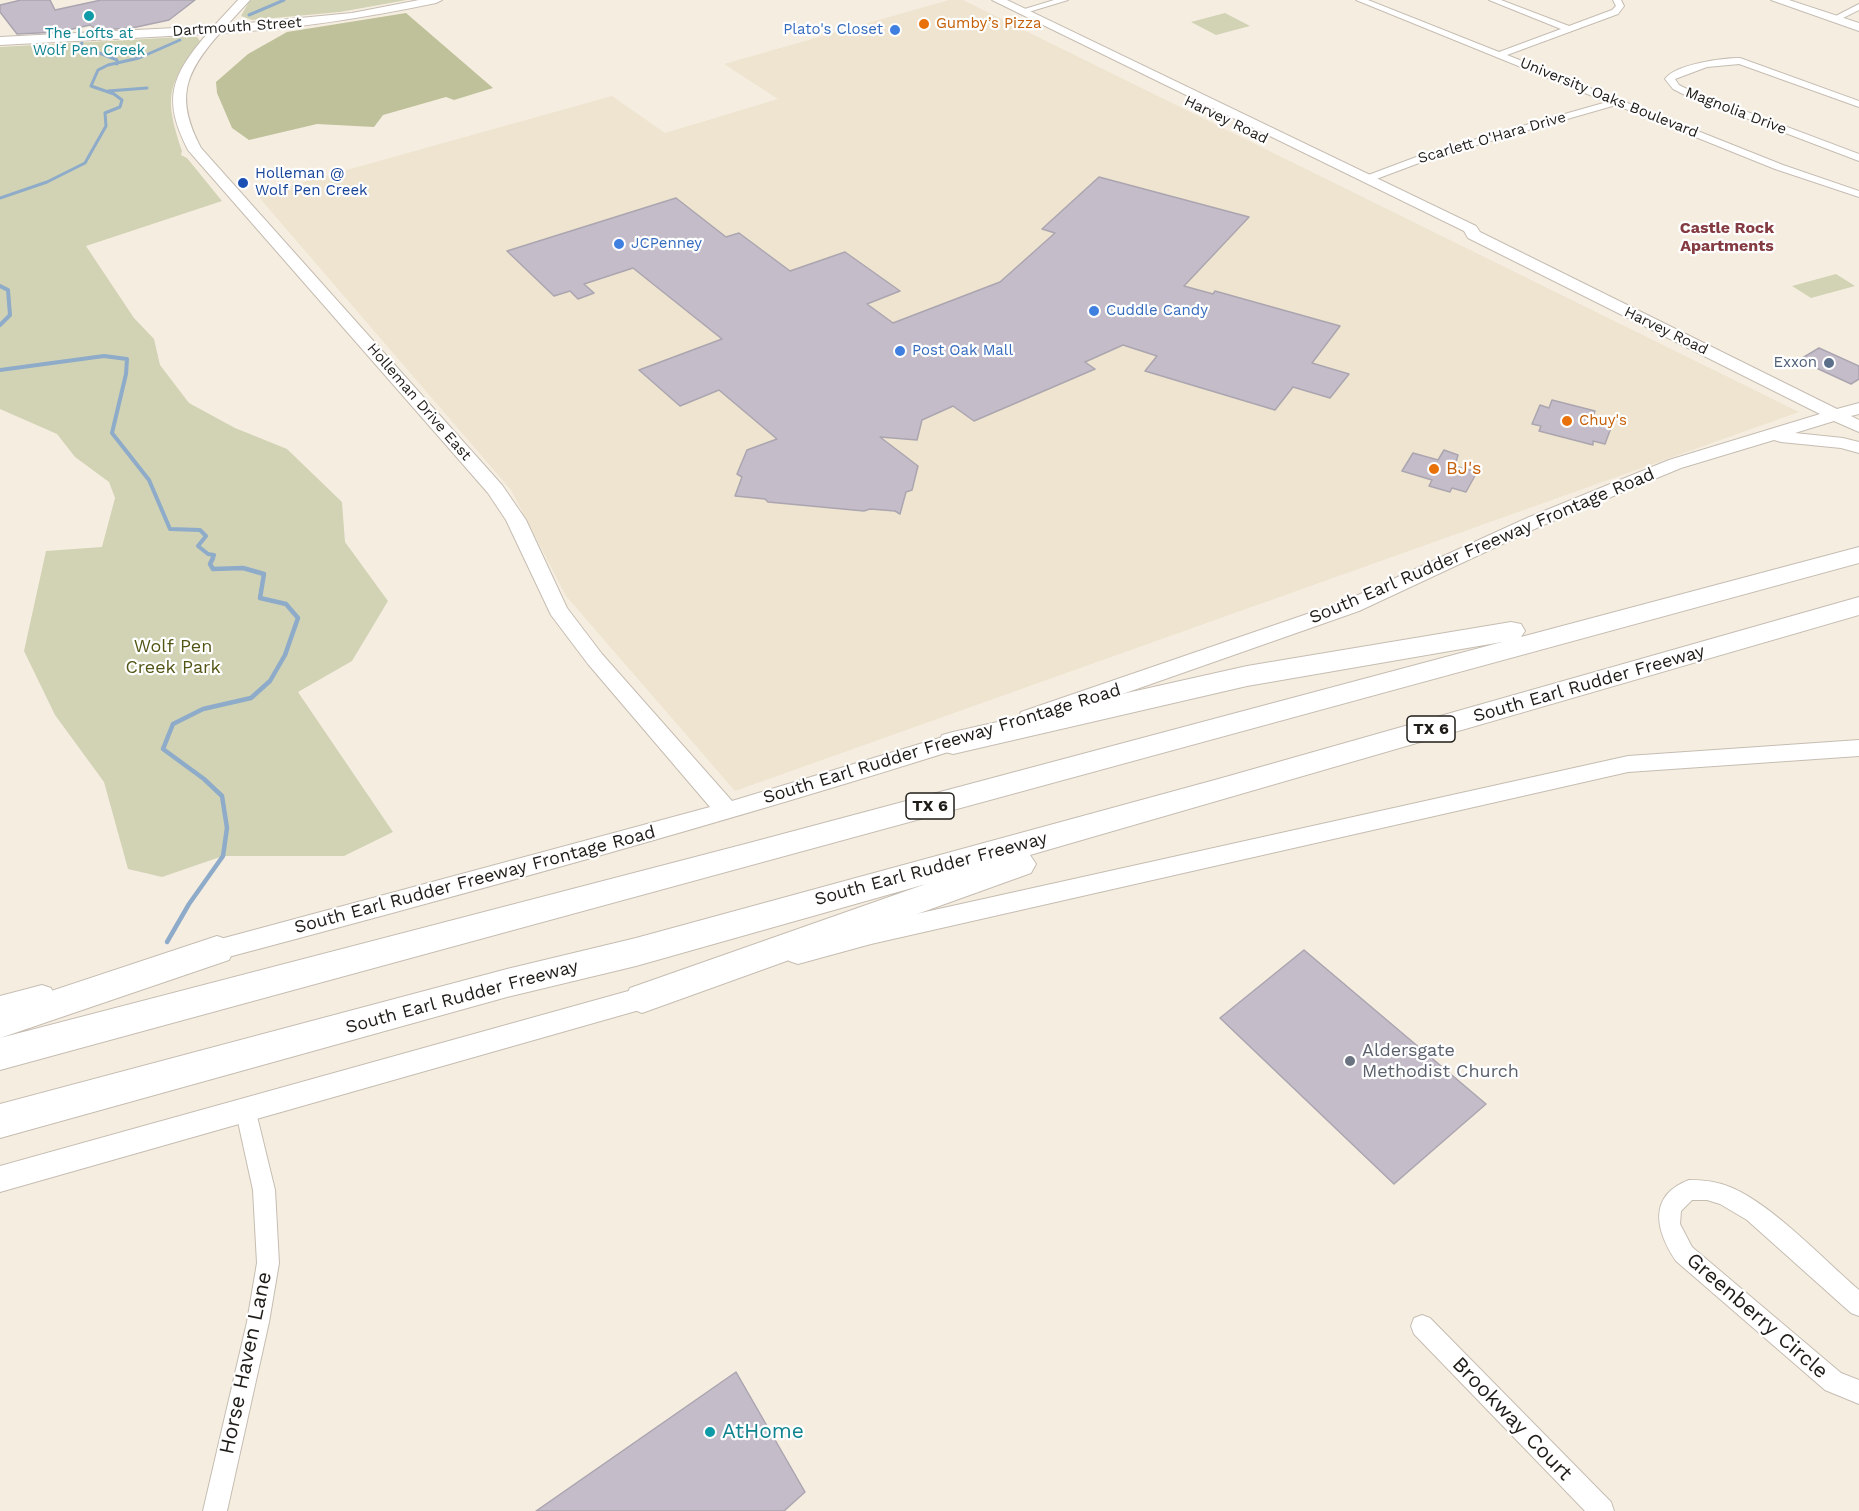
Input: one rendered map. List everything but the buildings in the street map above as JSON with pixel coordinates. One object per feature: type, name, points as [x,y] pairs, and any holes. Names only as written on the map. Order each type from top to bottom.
[{"type":"highway","name":"TX 6","points":[[0,1054],[738,859],[1682,601],[1859,555]]},
{"type":"highway","points":[[953,742],[1247,676],[1682,601]]},
{"type":"highway","name":"South Earl Rudder Freeway","points":[[0,1121],[507,983],[636,952],[1222,789],[1859,606]]},
{"type":"highway","points":[[642,998],[913,900],[1147,821],[1222,789]]},
{"type":"highway","points":[[0,1023],[217,950]]},
{"type":"main road","name":"Holleman Drive East","points":[[244,0],[194,57],[179,87],[177,104],[179,120],[195,150],[495,489],[516,520],[558,610],[595,659],[727,811]]},
{"type":"main road","name":"Dartmouth Street","points":[[0,41],[218,30],[342,18],[436,0]]},
{"type":"main road","name":"Harvey Road","points":[[998,0],[1105,52],[1322,167],[1463,235],[1473,235],[1859,426]]},
{"type":"main road","points":[[1777,0],[1859,27]]},
{"type":"main road","name":"Harvey Road","points":[[982,1],[1367,178],[1471,229],[1473,235]]},
{"type":"main road","points":[[982,1],[993,2],[1015,12],[1022,11]]},
{"type":"main road","points":[[1059,38],[1068,39],[1092,50],[1105,52]]},
{"type":"main road","points":[[1322,167],[1334,168],[1360,180],[1367,178]]},
{"type":"main road","name":"South Earl Rudder Freeway Frontage Road","points":[[0,1007],[456,887],[874,768],[1113,690],[1352,606],[1545,518],[1675,464],[1859,408]]},
{"type":"main road","points":[[1765,435],[1843,443],[1859,448]]},
{"type":"main road","points":[[0,1179],[245,1108],[872,934],[1628,764],[1859,748]]},
{"type":"street","points":[[1022,11],[1064,0]]},
{"type":"street","name":"University Oaks Boulevard","points":[[1360,0],[1779,167],[1859,194]]},
{"type":"street","points":[[1493,0],[1569,28]]},
{"type":"street","points":[[1500,55],[1615,12],[1620,6],[1617,0]]},
{"type":"street","points":[[1834,19],[1859,7]]},
{"type":"street","name":"Magnolia Drive","points":[[1859,104],[1740,61],[1720,62],[1692,69],[1672,76],[1670,80],[1676,87],[1686,92],[1859,158]]},
{"type":"street","name":"Scarlett O'Hara Drive","points":[[1367,178],[1431,155],[1618,102]]},
{"type":"street","name":"Horse Haven Lane","points":[[215,1511],[258,1322],[268,1263],[264,1190],[245,1108]]},
{"type":"street","name":"Greenberry Circle","points":[[1859,1305],[1755,1213],[1725,1195],[1707,1190],[1689,1190],[1675,1200],[1670,1210],[1669,1224],[1684,1254],[1833,1382],[1859,1392]]},
{"type":"street","name":"Brookway Court","points":[[1422,1326],[1602,1511]]},
{"type":"shaded area","points":[[949,0],[963,0],[1799,412],[735,791],[566,596],[511,490],[257,195],[612,96],[665,133],[778,99],[724,64]]},
{"type":"green space","points":[[250,0],[407,0],[340,12],[252,20],[241,16]]},
{"type":"green space","points":[[406,13],[493,88],[454,100],[446,97],[383,115],[374,127],[317,124],[249,140],[232,128],[217,93],[216,82],[248,54],[287,32]]},
{"type":"green space","points":[[1225,13],[1250,26],[1216,35],[1191,22]]},
{"type":"green space","name":"Wolf Pen Creek Park","points":[[197,37],[200,41],[181,70],[172,93],[171,104],[181,155],[187,158],[222,201],[86,246],[134,318],[154,339],[160,365],[189,403],[235,428],[287,449],[342,502],[345,542],[388,601],[352,661],[298,692],[393,832],[344,856],[223,856],[162,877],[128,869],[104,782],[55,715],[24,651],[46,551],[102,547],[115,498],[109,482],[75,457],[57,434],[0,409],[0,47]]},
{"type":"green space","points":[[1836,274],[1855,286],[1811,298],[1792,286]]},
{"type":"waterway","points":[[249,15],[284,0]]},
{"type":"waterway","points":[[117,63],[139,58],[180,40]]},
{"type":"waterway","points":[[82,43],[80,45],[85,48]]},
{"type":"waterway","points":[[89,49],[117,60],[117,63]]},
{"type":"waterway","points":[[0,198],[47,182],[85,163],[106,126],[105,113],[120,107],[122,100],[114,94],[91,86],[98,70],[117,63]]},
{"type":"waterway","points":[[108,91],[147,88]]},
{"type":"waterway","points":[[0,286],[8,290],[10,315],[0,325]]},
{"type":"waterway","points":[[0,370],[104,356],[127,359],[126,374],[112,433],[149,480],[170,529],[200,530],[206,536],[198,546],[208,554],[214,555],[212,560]]},
{"type":"waterway","points":[[167,942],[189,904],[223,856],[227,828],[222,796],[204,779],[163,749],[173,724],[203,709],[251,698],[270,681],[285,655],[298,618],[286,604],[260,598],[264,574],[243,568],[213,569],[210,564],[212,560]]},
{"type":"place","name":"The Lofts at Wolf Pen Creek","points":[[89,16]]},
{"type":"place","name":"Gumby’s Pizza","points":[[924,24]]},
{"type":"place","name":"Plato's Closet","points":[[895,30]]},
{"type":"place","name":"Holleman @ Wolf Pen Creek","points":[[243,183]]},
{"type":"place","name":"JCPenney","points":[[619,244]]},
{"type":"place","name":"Cuddle Candy","points":[[1094,311]]},
{"type":"place","name":"Post Oak Mall","points":[[900,351]]},
{"type":"place","name":"Exxon","points":[[1829,363]]},
{"type":"place","name":"Chuy's","points":[[1567,421]]},
{"type":"place","name":"BJ's","points":[[1434,469]]},
{"type":"place","name":"Aldersgate Methodist Church","points":[[1350,1061]]},
{"type":"place","name":"AtHome","points":[[710,1432]]},
{"type":"district","name":"Castle Rock Apartments","points":[[1727,237]]}]
